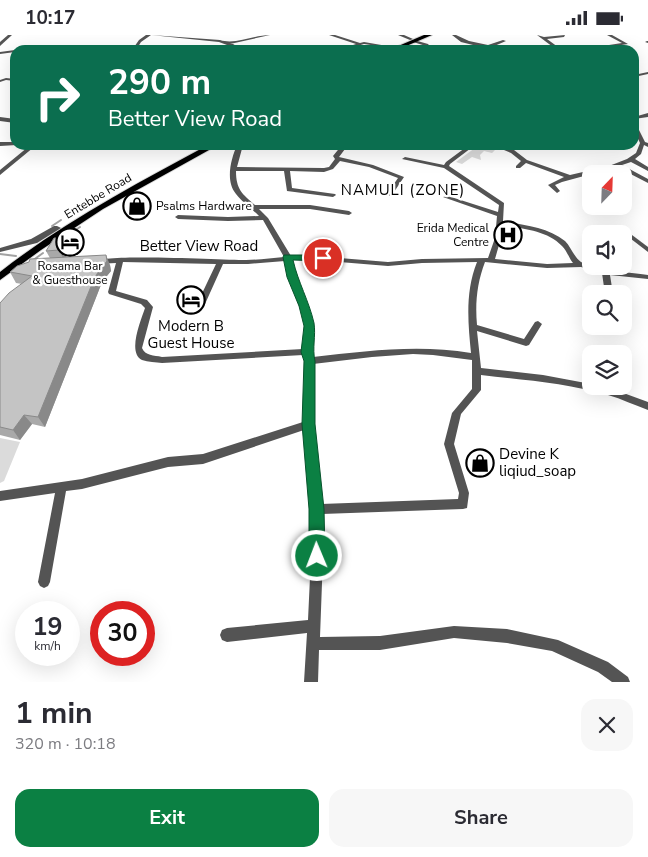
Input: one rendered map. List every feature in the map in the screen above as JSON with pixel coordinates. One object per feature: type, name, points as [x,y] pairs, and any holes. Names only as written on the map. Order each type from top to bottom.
[{"type":"main road","points":[[412,40],[420,35]]},
{"type":"main road","points":[[399,45],[429,35]]},
{"type":"main road","name":"Entebbe Road","points":[[0,270],[57,228],[107,197],[195,150]]},
{"type":"main road","name":"Entebbe Road","points":[[0,277],[17,263],[100,207],[205,150]]},
{"type":"street","points":[[137,45],[148,35]]},
{"type":"street","points":[[153,35],[176,36],[231,44],[268,35]]},
{"type":"street","points":[[192,39],[200,35]]},
{"type":"street","points":[[331,35],[368,45]]},
{"type":"street","points":[[400,35],[427,45]]},
{"type":"street","points":[[454,35],[459,39],[483,45]]},
{"type":"street","points":[[610,35],[617,35]]},
{"type":"street","points":[[610,35],[626,43],[621,45]]},
{"type":"street","points":[[541,36],[564,36]]},
{"type":"street","points":[[541,36],[553,45]]},
{"type":"street","points":[[0,39],[9,37]]},
{"type":"street","points":[[0,45],[9,37]]},
{"type":"street","points":[[495,45],[504,41]]},
{"type":"street","points":[[617,165],[639,153],[645,144]]},
{"type":"street","points":[[0,173],[27,150]]},
{"type":"street","points":[[239,150],[233,183],[236,191],[265,218],[288,257],[292,277],[308,316],[308,424],[316,509],[317,556],[312,626],[311,682]]},
{"type":"street","points":[[338,159],[335,157],[340,150]]},
{"type":"street","points":[[446,167],[448,163],[465,150]]},
{"type":"street","points":[[510,150],[525,161],[568,176]]},
{"type":"street","points":[[234,169],[326,170],[331,168],[338,159]]},
{"type":"street","points":[[338,159],[400,176],[401,179],[390,194]]},
{"type":"street","points":[[405,159],[446,167],[501,203],[501,223],[491,261]]},
{"type":"street","points":[[630,159],[648,169]]},
{"type":"street","points":[[518,167],[525,161]]},
{"type":"street","points":[[287,171],[289,190],[333,195]]},
{"type":"street","points":[[557,191],[551,185],[568,176],[582,173]]},
{"type":"street","points":[[632,173],[648,181]]},
{"type":"street","points":[[446,197],[501,215]]},
{"type":"street","points":[[254,207],[301,207],[349,213]]},
{"type":"street","points":[[178,217],[265,218]]},
{"type":"street","points":[[501,223],[538,231],[555,237],[567,247],[575,261],[581,265]]},
{"type":"street","points":[[0,250],[34,241],[57,228]]},
{"type":"street","points":[[632,237],[648,250]]},
{"type":"street","name":"Better View Road","points":[[84,263],[120,260],[248,262],[288,257],[315,257],[388,264],[413,261],[482,260],[547,266],[570,267],[581,265]]},
{"type":"street","points":[[120,260],[112,293],[144,302],[149,307],[138,348],[140,354],[144,357],[155,360],[187,360],[224,355],[307,352]]},
{"type":"street","points":[[316,509],[463,504],[464,493],[449,444],[457,413],[476,390],[477,371],[472,325],[474,279],[482,260]]},
{"type":"street","points":[[201,304],[220,262]]},
{"type":"street","points":[[17,263],[28,266]]},
{"type":"street","name":"Better View Road","points":[[631,275],[648,277]]},
{"type":"street","points":[[472,325],[500,336],[526,343],[538,324]]},
{"type":"street","points":[[309,361],[426,350],[475,357]]},
{"type":"street","points":[[477,371],[560,381],[623,397],[648,406]]},
{"type":"street","points":[[0,497],[61,488],[168,462],[213,456],[308,424]]},
{"type":"street","points":[[44,582],[61,488]]},
{"type":"street","points":[[227,635],[312,626]]},
{"type":"street","points":[[312,644],[380,643],[454,633],[507,636],[553,645],[603,667],[623,682]]},
{"type":"shaded area","points":[[472,150],[495,150],[492,153],[484,151],[480,155],[481,160],[472,157],[462,164],[456,162]]},
{"type":"shaded area","points":[[0,438],[20,442],[4,481],[0,483]]},
{"type":"building","points":[[54,238],[66,238],[59,250],[46,251]]},
{"type":"building","points":[[106,255],[107,261],[98,272],[92,284],[38,417],[24,415],[13,430],[0,427],[0,303],[9,293],[32,276],[10,272],[17,266],[29,262],[30,259]]},
{"type":"waterway","points":[[52,226],[61,220]]},
{"type":"waterway","points":[[65,237],[80,227]]},
{"type":"waterway","points":[[32,261],[43,253]]},
{"type":"waterway","points":[[0,254],[16,256]]},
{"type":"place","name":"Psalms Hardware","points":[[137,206]]},
{"type":"place","name":"Erida Medical Centre","points":[[508,235]]},
{"type":"place","name":"Rosama Bar & Guesthouse","points":[[70,242]]},
{"type":"place","name":"Modern B Guest House","points":[[191,300]]},
{"type":"place","name":"Devine K liqiud_soap","points":[[480,463]]},
{"type":"district","name":"NAMULI (ZONE)","points":[[403,190]]},
{"type":"route","points":[[317,556],[316,509],[308,424],[309,361],[307,352],[309,326],[308,316],[292,277],[288,257],[323,258]]}]
